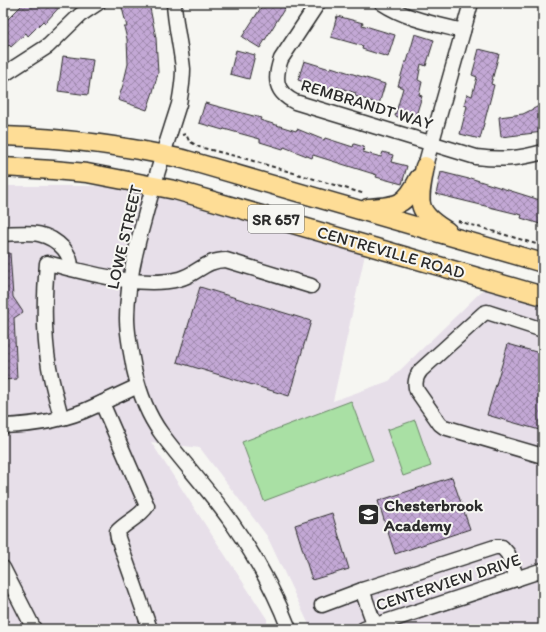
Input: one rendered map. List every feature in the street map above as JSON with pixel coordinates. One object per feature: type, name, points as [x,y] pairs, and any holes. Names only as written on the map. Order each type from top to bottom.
[{"type":"main road","name":"CENTREVILLE ROAD","points":[[3,136],[80,140],[163,154],[363,202],[461,239],[543,263]]},
{"type":"main road","points":[[363,202],[392,206],[400,203],[407,198],[413,190],[425,166]]},
{"type":"main road","points":[[425,166],[420,194],[420,203],[423,211],[440,226],[461,239]]},
{"type":"main road","name":"CENTREVILLE ROAD","points":[[3,167],[87,174],[183,193],[543,296]]},
{"type":"street","points":[[3,75],[48,46],[80,15],[98,3]]},
{"type":"street","name":"LOWE STREET","points":[[174,3],[175,20],[183,69],[182,87],[179,104],[153,186],[138,240],[130,281],[127,317],[128,337],[138,386],[145,405],[159,431],[231,522],[257,562],[289,629]]},
{"type":"street","name":"REMBRANDT WAY","points":[[318,3],[281,60],[277,70],[278,84],[286,98],[476,157],[512,159],[543,152]]},
{"type":"street","points":[[382,3],[393,11],[463,31]]},
{"type":"street","points":[[425,166],[471,3]]},
{"type":"street","points":[[3,234],[35,232],[46,236],[57,242],[66,252],[72,260],[71,268]]},
{"type":"street","points":[[61,418],[49,368],[43,313],[47,263],[130,281],[162,282],[181,279],[212,262],[217,260],[226,260],[311,286]]},
{"type":"street","points":[[543,330],[487,312],[484,313],[420,370],[416,379],[415,387],[440,424],[444,427],[543,456]]},
{"type":"street","points":[[3,426],[19,426],[61,418],[92,408],[138,386]]},
{"type":"street","points":[[102,402],[147,506],[145,510],[137,517],[123,525],[117,532],[150,629]]},
{"type":"street","points":[[322,605],[362,590],[495,547],[502,547],[508,554],[517,579]]},
{"type":"street","points":[[3,568],[34,629]]},
{"type":"street","name":"CENTERVIEW DRIVE","points":[[370,627],[543,570]]},
{"type":"street","points":[[362,590],[370,627]]},
{"type":"path","points":[[186,134],[189,141],[199,147],[243,158],[363,202]]},
{"type":"path","points":[[453,220],[543,246]]},
{"type":"shaded area","points":[[3,186],[153,186],[367,245],[333,401],[389,381],[492,281],[543,296],[543,629],[311,629],[267,536],[200,448],[151,442],[267,619],[267,629],[3,629]]},
{"type":"green space","points":[[351,401],[373,460],[264,501],[242,442]]},
{"type":"green space","points":[[415,420],[431,466],[403,476],[387,430]]},
{"type":"building","points":[[24,3],[63,3],[45,23],[43,21],[28,36],[26,33],[11,47],[9,45],[3,51],[3,24]]},
{"type":"building","points":[[141,3],[149,3],[156,38],[158,73],[147,110],[118,100],[128,64],[127,39],[124,27],[127,27],[122,8]]},
{"type":"building","points":[[264,3],[288,3],[260,48],[242,37]]},
{"type":"building","points":[[337,16],[363,23],[362,25],[395,35],[388,57],[362,49],[363,46],[331,37]]},
{"type":"building","points":[[415,34],[434,40],[426,66],[421,64],[418,80],[422,82],[419,95],[422,96],[414,122],[395,116],[403,88],[398,86]]},
{"type":"building","points":[[479,49],[499,54],[491,84],[494,85],[480,139],[460,134],[467,106],[464,105],[467,94],[472,96],[477,77],[472,75]]},
{"type":"building","points":[[236,50],[255,55],[249,79],[230,74]]},
{"type":"building","points":[[63,56],[93,60],[88,95],[58,91]]},
{"type":"building","points":[[304,61],[330,69],[331,67],[385,84],[379,104],[355,96],[356,93],[337,87],[336,93],[298,80]]},
{"type":"building","points":[[205,103],[261,118],[260,120],[296,131],[297,129],[324,140],[325,138],[353,147],[354,144],[364,147],[363,152],[381,157],[383,152],[393,155],[391,162],[407,166],[402,184],[376,177],[377,175],[313,155],[312,158],[284,147],[283,149],[260,142],[260,139],[199,123]]},
{"type":"building","points":[[543,104],[543,132],[501,137],[499,117],[523,114]]},
{"type":"building","points":[[441,172],[470,178],[543,201],[543,225],[521,218],[522,215],[436,194]]},
{"type":"building","points":[[3,253],[10,253],[13,297],[23,312],[14,318],[17,379],[3,380]]},
{"type":"building","points":[[200,287],[311,321],[289,396],[177,362]]},
{"type":"building","points":[[508,344],[543,354],[543,431],[487,415]]},
{"type":"building","points":[[452,477],[470,529],[395,554],[378,501]]},
{"type":"building","points":[[332,513],[349,569],[312,580],[295,525]]},
{"type":"place","name":"Chesterbrook Academy","points":[[369,515]]}]
